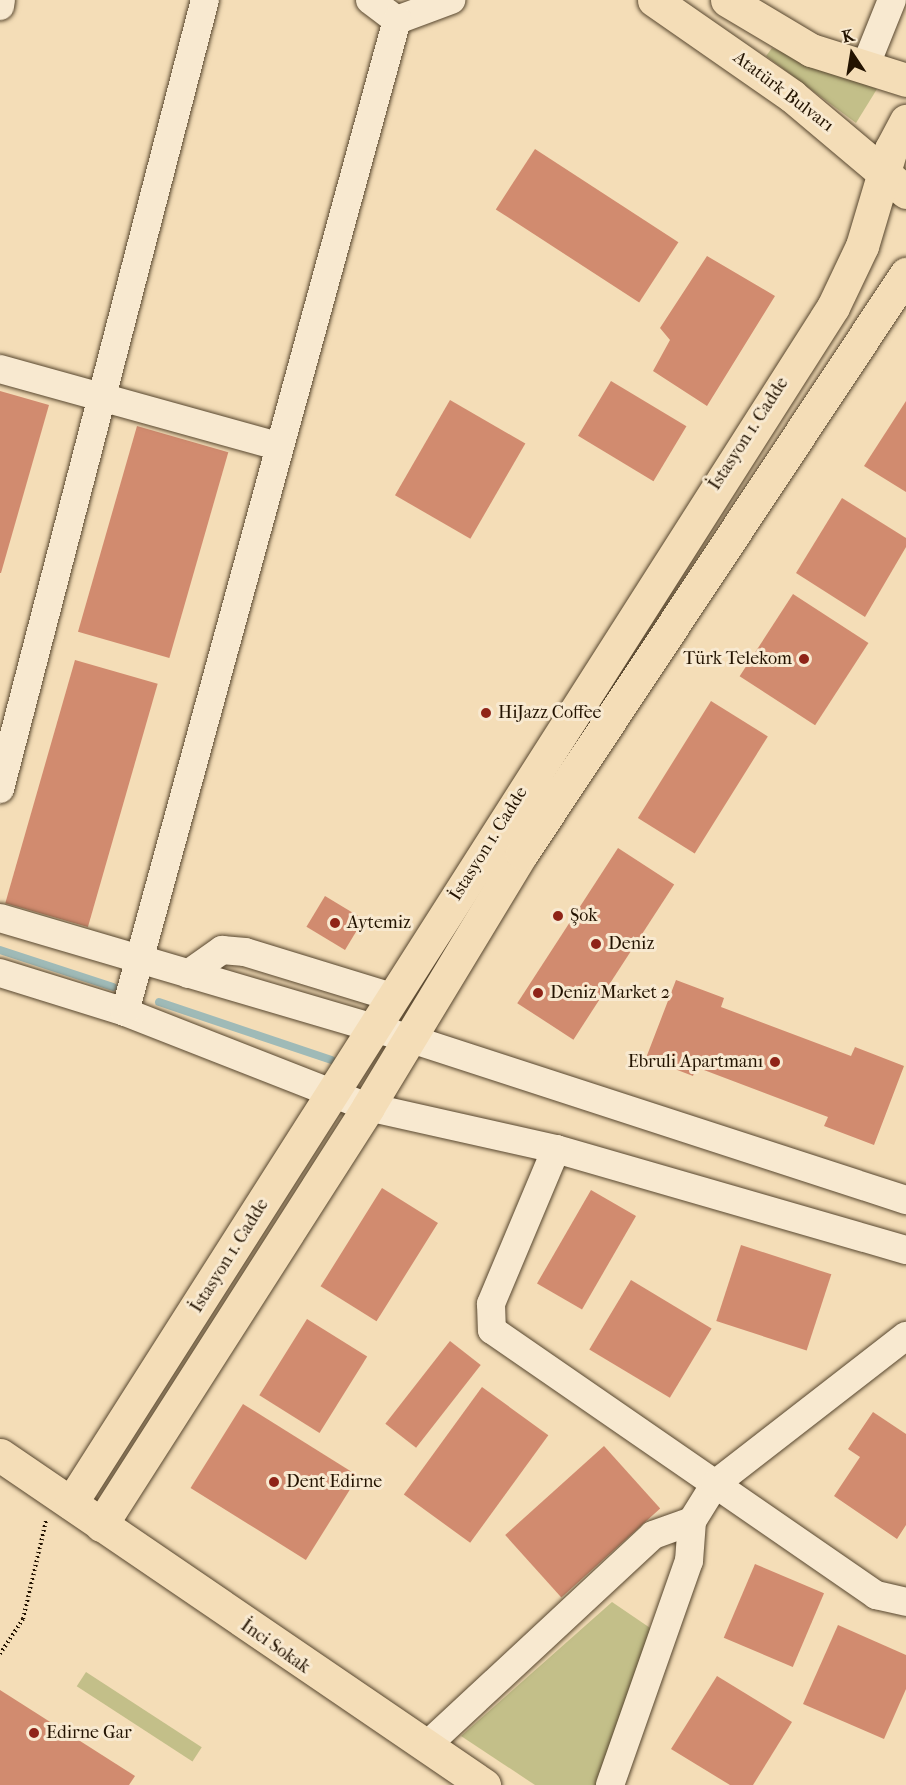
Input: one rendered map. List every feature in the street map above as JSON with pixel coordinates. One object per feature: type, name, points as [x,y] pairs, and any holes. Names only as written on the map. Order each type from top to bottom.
[{"type":"main road","name":"Atatürk Bulvarı","points":[[654,0],[792,96],[895,183]]},
{"type":"main road","points":[[744,5],[811,50],[906,80]]},
{"type":"main road","name":"İstasyon 1. Cadde","points":[[64,1498],[332,1092],[832,307],[895,183],[906,121]]},
{"type":"main road","name":"İstasyon 1. Cadde","points":[[101,1525],[368,1107],[535,833],[906,274]]},
{"type":"main road","name":"İnci Sokak","points":[[0,1455],[425,1747],[484,1785]]},
{"type":"street","points":[[0,6],[2,0]]},
{"type":"street","points":[[0,789],[104,398],[205,0]]},
{"type":"street","points":[[370,0],[398,21]]},
{"type":"street","points":[[398,21],[451,0]]},
{"type":"street","points":[[865,67],[892,0]]},
{"type":"street","points":[[125,1012],[143,961],[277,446],[398,21]]},
{"type":"street","points":[[0,369],[277,446]]},
{"type":"street","points":[[0,918],[408,1038],[906,1200]]},
{"type":"street","points":[[188,974],[222,950],[245,952],[392,997]]},
{"type":"street","points":[[0,973],[125,1012],[368,1107],[556,1149],[906,1250]]},
{"type":"street","points":[[556,1149],[491,1304],[492,1330],[876,1595],[906,1602]]},
{"type":"street","points":[[610,1785],[689,1561],[692,1521],[715,1484],[906,1336]]},
{"type":"street","points":[[425,1747],[652,1535],[692,1521]]},
{"type":"path","points":[[0,1654],[22,1619],[64,1498]]},
{"type":"shaded area","points":[[772,48],[877,89],[856,123],[766,56]]},
{"type":"shaded area","points":[[612,1602],[659,1634],[601,1785],[535,1785],[461,1736]]},
{"type":"shaded area","points":[[86,1672],[202,1747],[192,1761],[77,1686]]},
{"type":"building","points":[[535,149],[678,242],[639,303],[496,209]]},
{"type":"building","points":[[707,256],[775,296],[707,406],[653,371],[670,340],[660,328]]},
{"type":"building","points":[[611,381],[686,426],[653,481],[578,436]]},
{"type":"building","points":[[0,391],[49,405],[1,573],[0,573]]},
{"type":"building","points":[[450,400],[525,443],[470,539],[395,495]]},
{"type":"building","points":[[906,401],[906,492],[864,466]]},
{"type":"building","points":[[137,426],[228,452],[169,658],[78,632]]},
{"type":"building","points":[[842,498],[906,538],[906,547],[865,617],[796,573]]},
{"type":"building","points":[[793,594],[868,643],[815,725],[740,676]]},
{"type":"building","points":[[75,660],[158,684],[88,927],[5,903]]},
{"type":"building","points":[[711,701],[768,737],[695,854],[638,818]]},
{"type":"building","name":"Deniz","points":[[618,848],[674,884],[573,1040],[517,1003]]},
{"type":"building","points":[[325,896],[364,919],[345,950],[306,927]]},
{"type":"building","name":"Ebruli Apartmanı","points":[[676,980],[724,998],[721,1007],[851,1056],[855,1047],[904,1066],[874,1145],[824,1126],[828,1117],[696,1067],[693,1076],[646,1058]]},
{"type":"building","points":[[382,1188],[438,1223],[377,1321],[321,1286]]},
{"type":"building","points":[[591,1190],[636,1216],[582,1310],[537,1284]]},
{"type":"building","points":[[741,1245],[831,1274],[807,1350],[716,1321]]},
{"type":"building","points":[[631,1280],[712,1328],[670,1398],[589,1349]]},
{"type":"building","points":[[307,1319],[367,1357],[320,1433],[259,1395]]},
{"type":"building","points":[[450,1341],[481,1365],[416,1448],[385,1424]]},
{"type":"building","points":[[482,1387],[548,1435],[470,1543],[404,1495]]},
{"type":"building","name":"Dent Edirne","points":[[243,1404],[358,1476],[306,1560],[191,1488]]},
{"type":"building","points":[[873,1412],[906,1434],[906,1525],[897,1539],[834,1496],[860,1457],[848,1449]]},
{"type":"building","points":[[604,1446],[660,1508],[561,1597],[505,1535]]},
{"type":"building","points":[[755,1564],[824,1593],[793,1667],[724,1638]]},
{"type":"building","points":[[838,1625],[906,1655],[906,1689],[884,1739],[803,1704]]},
{"type":"building","points":[[717,1676],[792,1722],[753,1785],[730,1785],[671,1749]]},
{"type":"building","name":"Edirne Gar","points":[[0,1690],[135,1776],[129,1785],[0,1785]]},
{"type":"waterway","points":[[0,950],[113,987]]},
{"type":"waterway","points":[[159,1002],[331,1060]]},
{"type":"place","name":"Türk Telekom","points":[[804,659]]},
{"type":"place","name":"HiJazz Coffee","points":[[486,713]]},
{"type":"place","name":"Şok","points":[[558,916]]},
{"type":"place","name":"Aytemiz","points":[[335,923]]},
{"type":"place","name":"Deniz","points":[[596,944]]},
{"type":"place","name":"Deniz Market 2","points":[[538,993]]},
{"type":"place","name":"Ebruli Apartmanı","points":[[775,1062]]},
{"type":"place","name":"Dent Edirne","points":[[274,1482]]},
{"type":"place","name":"Edirne Gar","points":[[34,1733]]}]
